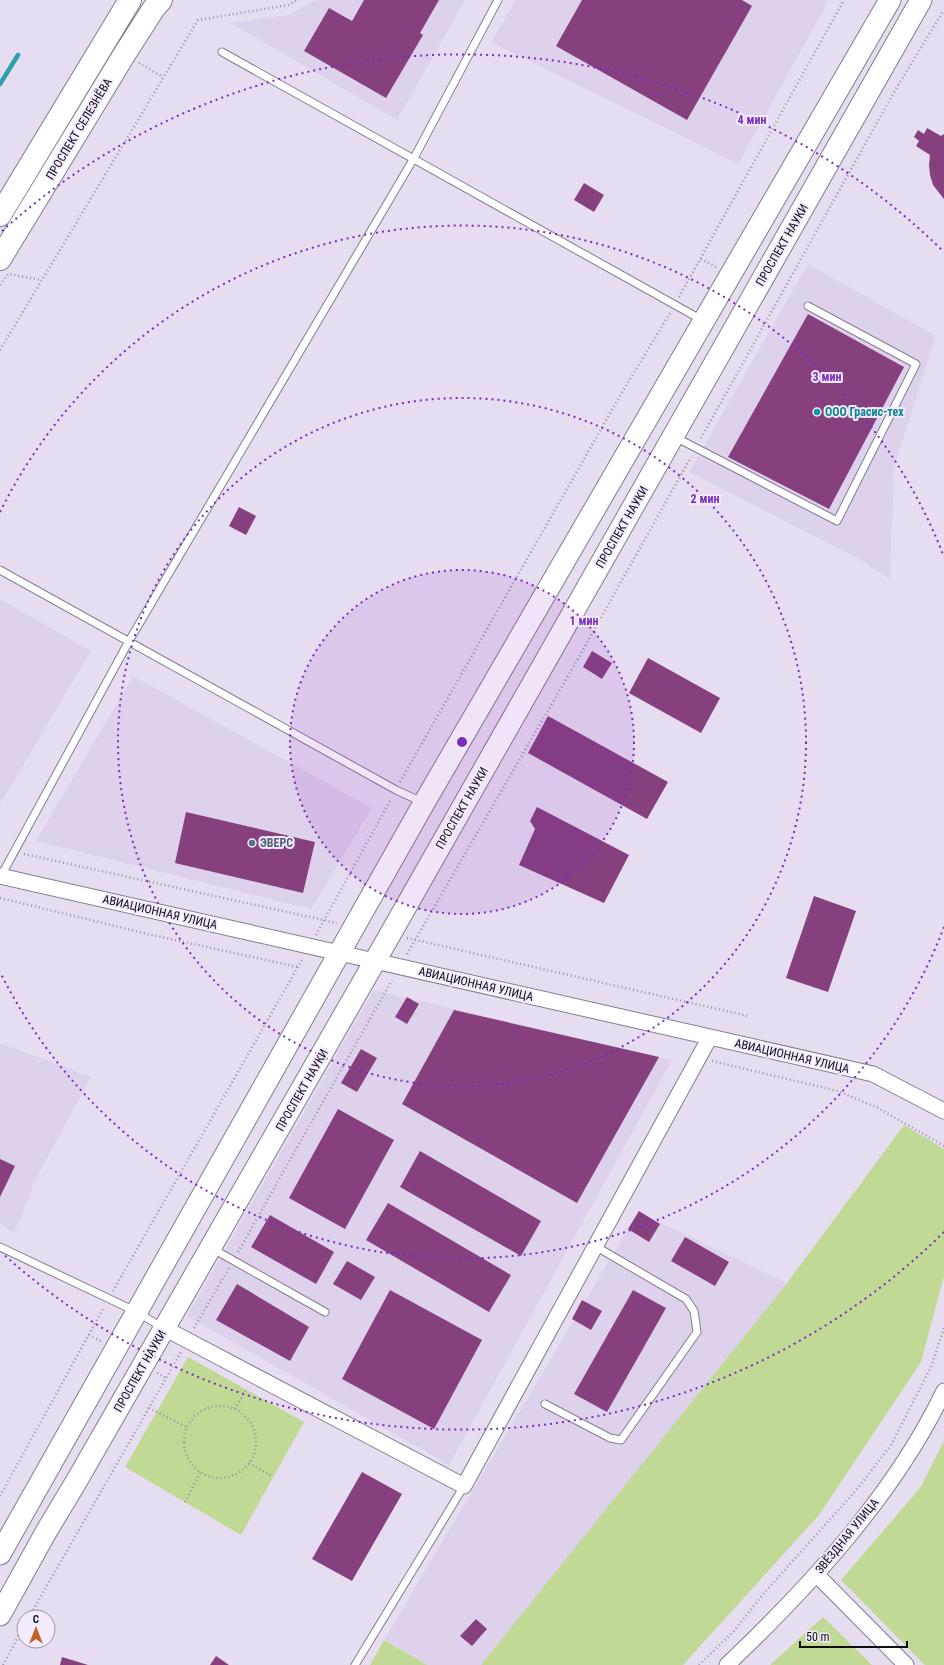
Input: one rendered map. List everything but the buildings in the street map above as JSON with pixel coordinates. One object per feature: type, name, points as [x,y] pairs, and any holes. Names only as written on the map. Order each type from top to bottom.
[{"type":"main road","name":"ПРОСПЕКТ СЕЛЕЗНЁВА","points":[[0,215],[130,0]]},
{"type":"main road","name":"ПРОСПЕКТ СЕЛЕЗНЁВА","points":[[0,259],[124,55],[154,8],[161,0]]},
{"type":"street","points":[[0,1554],[424,803],[705,322],[890,0]]},
{"type":"street","name":"ПРОСПЕКТ НАУКИ","points":[[0,1615],[46,1532],[375,961],[921,0]]},
{"type":"street","name":"АВИАЦИОННАЯ УЛИЦА","points":[[0,876],[873,1074],[944,1111]]},
{"type":"street","points":[[164,1328],[464,1486],[710,1037]]},
{"type":"street","name":"ЗВЁЗДНАЯ УЛИЦА","points":[[727,1665],[816,1574],[870,1509],[906,1459],[944,1391]]},
{"type":"street","points":[[816,1574],[906,1665]]},
{"type":"lane","points":[[0,876],[129,641],[414,158],[498,0]]},
{"type":"lane","points":[[222,52],[705,322]]},
{"type":"lane","points":[[673,436],[837,521],[916,364],[808,306]]},
{"type":"lane","points":[[0,570],[396,790],[424,803]]},
{"type":"lane","points":[[545,1404],[610,1438],[621,1440],[697,1332],[694,1311],[686,1299],[595,1246]]},
{"type":"lane","points":[[0,1247],[109,1298],[164,1328]]},
{"type":"lane","points":[[211,1248],[325,1312]]},
{"type":"lane","points":[[355,1665],[464,1486]]},
{"type":"path","points":[[0,350],[198,20],[288,5],[297,0]]},
{"type":"path","points":[[0,1496],[109,1298],[310,946],[396,790],[621,394],[675,304],[844,0]]},
{"type":"path","points":[[34,1609],[399,967],[571,671],[897,87],[944,10]]},
{"type":"path","points":[[0,285],[8,274],[42,280]]},
{"type":"path","points":[[0,898],[298,967]]},
{"type":"path","points":[[698,1058],[838,1091],[878,1108],[944,1146]]},
{"type":"path","points":[[699,1665],[733,1632],[765,1592],[858,1488],[891,1444],[931,1367],[944,1328]]},
{"type":"path","points":[[235,1409],[254,1376]]},
{"type":"path","points":[[216,1406],[235,1409],[247,1418],[254,1432],[255,1448],[249,1463],[235,1474],[218,1478],[200,1473],[188,1460],[186,1455],[183,1444],[186,1427],[198,1412],[216,1406]]},
{"type":"path","points":[[149,1408],[186,1427]]},
{"type":"path","points":[[249,1463],[273,1477]]},
{"type":"path","points":[[185,1502],[200,1473]]},
{"type":"path","points":[[3,1665],[16,1641]]},
{"type":"shaded area","points":[[315,0],[465,0],[397,120],[231,23],[289,15]]},
{"type":"shaded area","points":[[516,0],[829,0],[738,164],[491,42]]},
{"type":"shaded area","name":"ООО Грасис-тех","points":[[808,264],[936,336],[894,467],[890,579],[856,557],[689,472]]},
{"type":"shaded area","points":[[0,599],[91,651],[0,804]]},
{"type":"shaded area","points":[[133,676],[372,808],[311,909],[36,841]]},
{"type":"shaded area","points":[[374,990],[672,1060],[449,1465],[187,1316]]},
{"type":"shaded area","points":[[0,1043],[91,1077],[33,1184],[29,1199],[14,1233],[0,1224]]},
{"type":"shaded area","points":[[638,1212],[787,1283],[481,1665],[427,1665],[384,1640]]},
{"type":"green space","points":[[904,1125],[944,1149],[944,1276],[921,1362],[819,1515],[683,1665],[481,1665],[787,1283]]},
{"type":"green space","points":[[188,1357],[304,1422],[241,1535],[125,1467]]},
{"type":"green space","points":[[944,1441],[944,1665],[925,1665],[841,1580],[920,1488]]},
{"type":"green space","points":[[823,1617],[872,1665],[770,1665]]},
{"type":"green space","points":[[384,1640],[427,1665],[370,1665]]},
{"type":"waterway","points":[[0,84],[18,55]]},
{"type":"place","name":"ООО Грасис-тех","points":[[817,412]]},
{"type":"place","name":"ЭВЕРС","points":[[252,843]]}]
